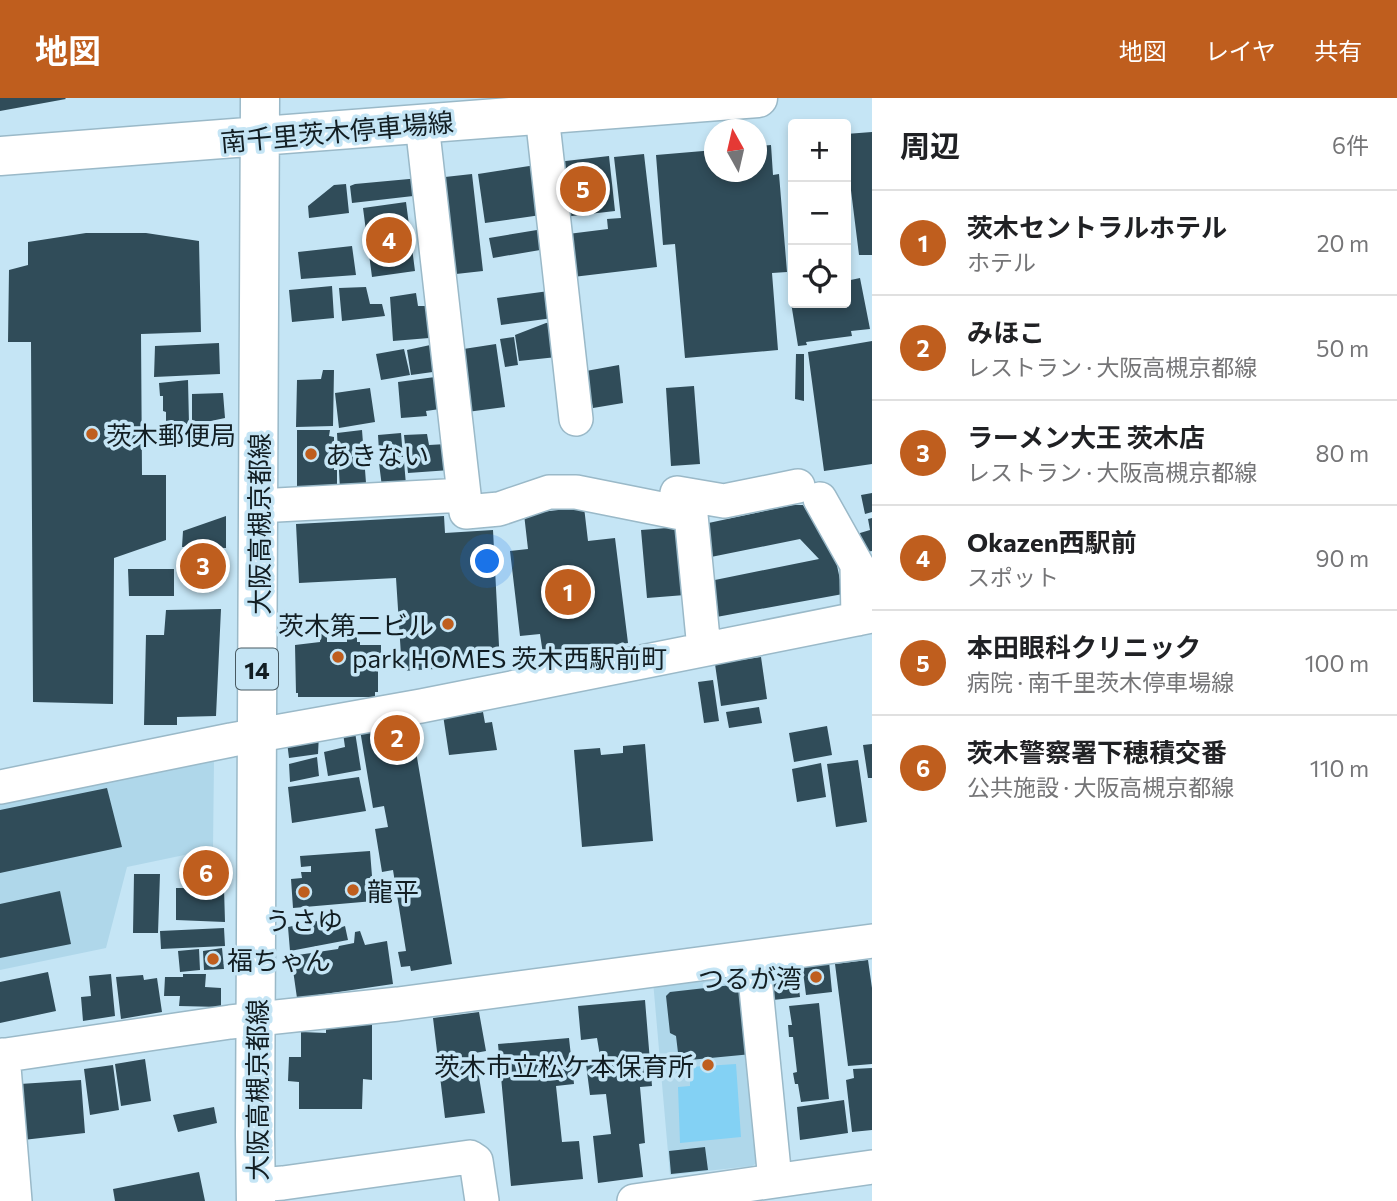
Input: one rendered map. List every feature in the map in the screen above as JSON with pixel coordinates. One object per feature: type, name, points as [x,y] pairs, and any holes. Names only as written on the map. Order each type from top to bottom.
[{"type":"main road","name":"大阪高槻京都線","points":[[256,1193],[260,98]]},
{"type":"main road","name":"南千里茨木停車場線","points":[[0,156],[422,124],[461,109],[542,116],[758,98]]},
{"type":"street","points":[[542,116],[576,419]]},
{"type":"street","points":[[0,787],[865,618],[857,565],[809,492],[685,501],[549,492],[499,509],[466,512],[422,124]]},
{"type":"street","points":[[258,506],[464,495]]},
{"type":"street","points":[[685,501],[704,649]]},
{"type":"street","points":[[15,1201],[2,1056],[256,1019],[385,1005],[872,941]]},
{"type":"street","points":[[753,958],[775,1180]]},
{"type":"street","points":[[256,1193],[283,1183],[470,1157],[476,1161],[482,1201]]},
{"type":"street","points":[[634,1201],[872,1167]]},
{"type":"shaded area","points":[[214,760],[213,849],[127,867],[106,948],[0,970],[0,803]]},
{"type":"shaded area","name":"茨木市立松ケ本保育所","points":[[746,971],[757,1163],[752,1166],[670,1175],[653,981]]},
{"type":"shaded area","points":[[736,1064],[741,1137],[680,1143],[678,1087],[690,1086],[690,1067]]},
{"type":"building","points":[[0,98],[65,98],[66,99],[0,111]]},
{"type":"building","points":[[872,132],[872,255],[859,255],[851,190],[851,134]]},
{"type":"building","points":[[767,145],[771,145],[773,175],[779,174],[787,272],[772,273],[778,350],[685,358],[675,244],[663,245],[656,155],[704,151],[704,182],[767,182]]},
{"type":"building","points":[[644,154],[657,267],[573,277],[568,234],[608,229],[607,219],[621,218],[614,157]]},
{"type":"building","points":[[609,156],[615,211],[563,217],[557,162]]},
{"type":"building","points":[[536,165],[541,215],[485,223],[478,174]]},
{"type":"building","points":[[472,174],[483,271],[447,275],[436,178]]},
{"type":"building","points":[[420,178],[422,195],[352,203],[350,186],[355,184]]},
{"type":"building","points":[[346,184],[349,213],[309,218],[308,206],[334,185]]},
{"type":"building","points":[[406,202],[415,271],[372,277],[363,208]]},
{"type":"building","points":[[543,229],[546,249],[493,258],[489,238]]},
{"type":"building","points":[[86,233],[146,233],[199,241],[201,332],[141,334],[142,475],[166,475],[166,540],[114,558],[113,704],[33,702],[31,342],[8,342],[9,270],[28,265],[28,242]]},
{"type":"building","points":[[352,246],[356,275],[301,279],[298,252]]},
{"type":"building","points":[[860,278],[870,329],[851,331],[852,336],[806,342],[807,345],[798,346],[792,308],[851,308],[851,280]]},
{"type":"building","points":[[332,286],[334,318],[292,322],[289,290]]},
{"type":"building","points":[[366,287],[370,304],[382,304],[385,316],[342,321],[339,288]]},
{"type":"building","points":[[549,291],[553,318],[501,325],[497,298]]},
{"type":"building","points":[[416,293],[418,306],[426,306],[429,338],[393,341],[390,297]]},
{"type":"building","points":[[555,322],[557,357],[519,361],[515,335]]},
{"type":"building","points":[[514,337],[518,365],[505,367],[500,339]]},
{"type":"building","points":[[872,341],[872,464],[824,471],[808,352]]},
{"type":"building","points":[[219,343],[220,374],[154,377],[155,346]]},
{"type":"building","points":[[435,344],[440,371],[411,375],[407,350]]},
{"type":"building","points":[[496,344],[505,407],[467,412],[457,350]]},
{"type":"building","points":[[404,349],[410,375],[381,380],[376,354]]},
{"type":"building","points":[[796,354],[804,354],[804,401],[795,399]]},
{"type":"building","points":[[619,365],[623,403],[593,408],[591,399],[583,399],[586,371]]},
{"type":"building","points":[[323,370],[334,370],[333,426],[296,427],[297,380],[321,379]]},
{"type":"building","points":[[435,377],[440,409],[426,411],[427,416],[401,418],[398,382]]},
{"type":"building","points":[[188,380],[189,424],[166,425],[166,412],[163,411],[163,396],[160,396],[159,383]]},
{"type":"building","points":[[694,386],[700,464],[671,466],[666,388]]},
{"type":"building","points":[[370,388],[375,422],[339,428],[335,393]]},
{"type":"building","points":[[223,393],[225,418],[192,425],[192,394]]},
{"type":"building","points":[[297,430],[330,430],[329,436],[334,437],[337,490],[297,491]]},
{"type":"building","points":[[362,430],[366,483],[356,484],[356,489],[340,490],[337,433]]},
{"type":"building","points":[[401,433],[403,457],[388,457],[386,450],[379,451],[378,435]]},
{"type":"building","points":[[427,434],[429,445],[447,444],[450,470],[408,473],[404,435]]},
{"type":"building","points":[[404,461],[406,485],[382,487],[379,463]]},
{"type":"building","points":[[872,493],[872,512],[865,514],[861,495]]},
{"type":"building","points":[[803,505],[835,556],[843,594],[711,618],[705,582],[819,559],[800,539],[706,558],[699,525]]},
{"type":"building","points":[[584,507],[588,541],[615,538],[628,643],[543,654],[540,634],[520,636],[510,551],[528,549],[524,514]]},
{"type":"building","points":[[226,516],[226,548],[182,547],[183,531]]},
{"type":"building","name":"茨木第二ビル","points":[[444,516],[445,533],[493,530],[500,665],[402,671],[396,578],[299,583],[296,524]]},
{"type":"building","points":[[872,518],[872,551],[862,553],[860,533],[870,530],[868,519]]},
{"type":"building","points":[[680,527],[685,595],[647,598],[641,530]]},
{"type":"building","points":[[223,550],[223,576],[187,576],[186,553]]},
{"type":"building","points":[[128,569],[174,569],[174,596],[129,596]]},
{"type":"building","points":[[221,609],[216,716],[177,717],[177,725],[144,725],[146,635],[164,635],[166,610]]},
{"type":"building","name":"park HOMES 茨木西駅前町","points":[[347,627],[357,628],[357,642],[360,642],[360,645],[381,645],[381,669],[378,669],[378,692],[375,692],[375,697],[298,697],[295,645],[320,642],[321,630],[327,630],[327,642],[347,642]]},
{"type":"building","points":[[761,657],[767,699],[721,706],[715,664]]},
{"type":"building","points":[[713,680],[719,721],[704,723],[698,682]]},
{"type":"building","points":[[759,707],[762,723],[729,728],[726,712]]},
{"type":"building","points":[[463,711],[464,715],[483,712],[485,723],[492,722],[497,750],[449,755],[443,715]]},
{"type":"building","points":[[411,722],[452,964],[411,971],[410,966],[401,967],[398,952],[406,951],[393,870],[382,872],[375,829],[388,827],[384,806],[373,808],[360,730]]},
{"type":"building","points":[[827,726],[832,755],[794,762],[789,733]]},
{"type":"building","points":[[355,732],[361,770],[328,776],[324,752],[345,747],[343,733]]},
{"type":"building","points":[[319,734],[318,754],[289,758],[287,742]]},
{"type":"building","points":[[645,744],[653,841],[582,847],[574,750],[600,748],[601,755],[623,753],[623,746]]},
{"type":"building","points":[[872,744],[872,778],[868,778],[863,745]]},
{"type":"building","points":[[317,757],[319,776],[290,782],[289,764]]},
{"type":"building","points":[[858,760],[867,822],[836,827],[827,764]]},
{"type":"building","points":[[821,763],[826,797],[797,802],[792,769]]},
{"type":"building","points":[[359,777],[366,811],[292,823],[288,787]]},
{"type":"building","points":[[107,788],[122,847],[0,873],[0,810]]},
{"type":"building","points":[[370,851],[374,901],[293,908],[291,879],[302,878],[301,872],[311,872],[311,866],[301,867],[300,856]]},
{"type":"building","points":[[191,866],[221,866],[222,881],[191,881]]},
{"type":"building","points":[[134,874],[160,874],[158,933],[133,933]]},
{"type":"building","points":[[176,888],[224,888],[225,922],[176,920]]},
{"type":"building","points":[[60,891],[71,944],[0,958],[0,904]]},
{"type":"building","points":[[337,917],[339,928],[345,926],[348,940],[290,951],[288,927]]},
{"type":"building","points":[[224,928],[225,946],[161,949],[160,931]]},
{"type":"building","points":[[360,931],[365,945],[387,941],[393,984],[297,998],[291,956],[338,949],[339,946],[354,943],[355,932]]},
{"type":"building","points":[[222,948],[224,969],[204,970],[203,951]]},
{"type":"building","points":[[199,949],[200,970],[180,972],[178,951]]},
{"type":"building","points":[[868,960],[872,988],[872,1064],[848,1066],[835,964]]},
{"type":"building","points":[[829,961],[832,992],[806,995],[802,964]]},
{"type":"building","points":[[796,964],[800,997],[773,1000],[770,967]]},
{"type":"building","points":[[48,972],[56,1011],[0,1023],[0,982]]},
{"type":"building","points":[[111,974],[115,1016],[83,1021],[81,997],[91,996],[89,976]]},
{"type":"building","points":[[183,974],[206,974],[205,987],[221,988],[221,1007],[179,1006],[180,996],[164,996],[165,977],[183,977]]},
{"type":"building","points":[[143,975],[144,980],[157,978],[162,1012],[121,1019],[116,977]]},
{"type":"building","points":[[741,984],[752,1054],[679,1061],[676,1036],[670,1033],[666,996],[670,992]]},
{"type":"building","points":[[645,1000],[652,1086],[640,1087],[645,1143],[639,1144],[643,1177],[598,1183],[593,1136],[611,1134],[606,1094],[590,1095],[586,1064],[601,1062],[597,1038],[581,1040],[578,1006]]},
{"type":"building","points":[[819,1003],[829,1099],[801,1102],[793,1073],[797,1072],[793,1037],[789,1037],[788,1025],[792,1025],[789,1006]]},
{"type":"building","points":[[479,1012],[486,1051],[475,1053],[485,1113],[445,1118],[433,1018]]},
{"type":"building","points":[[326,1024],[372,1024],[372,1080],[363,1079],[362,1109],[299,1109],[299,1082],[288,1081],[289,1057],[301,1057],[301,1032],[326,1033]]},
{"type":"building","points":[[569,1038],[574,1084],[556,1086],[562,1142],[579,1141],[583,1179],[511,1186],[498,1044]]},
{"type":"building","points":[[145,1059],[151,1101],[121,1106],[115,1064]]},
{"type":"building","points":[[113,1065],[119,1110],[90,1115],[84,1069]]},
{"type":"building","points":[[872,1068],[872,1130],[852,1132],[846,1080],[854,1078],[853,1069]]},
{"type":"building","points":[[81,1080],[85,1133],[23,1140],[20,1084]]},
{"type":"building","points":[[844,1100],[848,1133],[800,1140],[797,1107]]},
{"type":"building","points":[[214,1107],[217,1123],[178,1132],[173,1115]]},
{"type":"building","points":[[705,1147],[708,1170],[671,1174],[669,1151]]},
{"type":"building","points":[[199,1172],[205,1201],[115,1201],[113,1189]]},
{"type":"place","name":"本田眼科クリニック","points":[[583,189]]},
{"type":"place","name":"Okazen西駅前","points":[[389,240]]},
{"type":"place","name":"茨木郵便局","points":[[92,434]]},
{"type":"place","name":"あきない","points":[[311,454]]},
{"type":"place","name":"ラーメン大王 茨木店","points":[[203,566]]},
{"type":"place","name":"茨木セントラルホテル","points":[[568,592]]},
{"type":"place","name":"茨木第二ビル","points":[[448,624]]},
{"type":"place","name":"park HOMES 茨木西駅前町","points":[[338,657]]},
{"type":"place","name":"みほこ","points":[[397,738]]},
{"type":"place","name":"茨木警察署下穂積交番","points":[[206,873]]},
{"type":"place","name":"龍平","points":[[353,890]]},
{"type":"place","name":"うさゆ","points":[[304,892]]},
{"type":"place","name":"福ちゃん","points":[[213,959]]},
{"type":"place","name":"つるが湾","points":[[816,977]]},
{"type":"place","name":"茨木市立松ケ本保育所","points":[[708,1065]]}]
